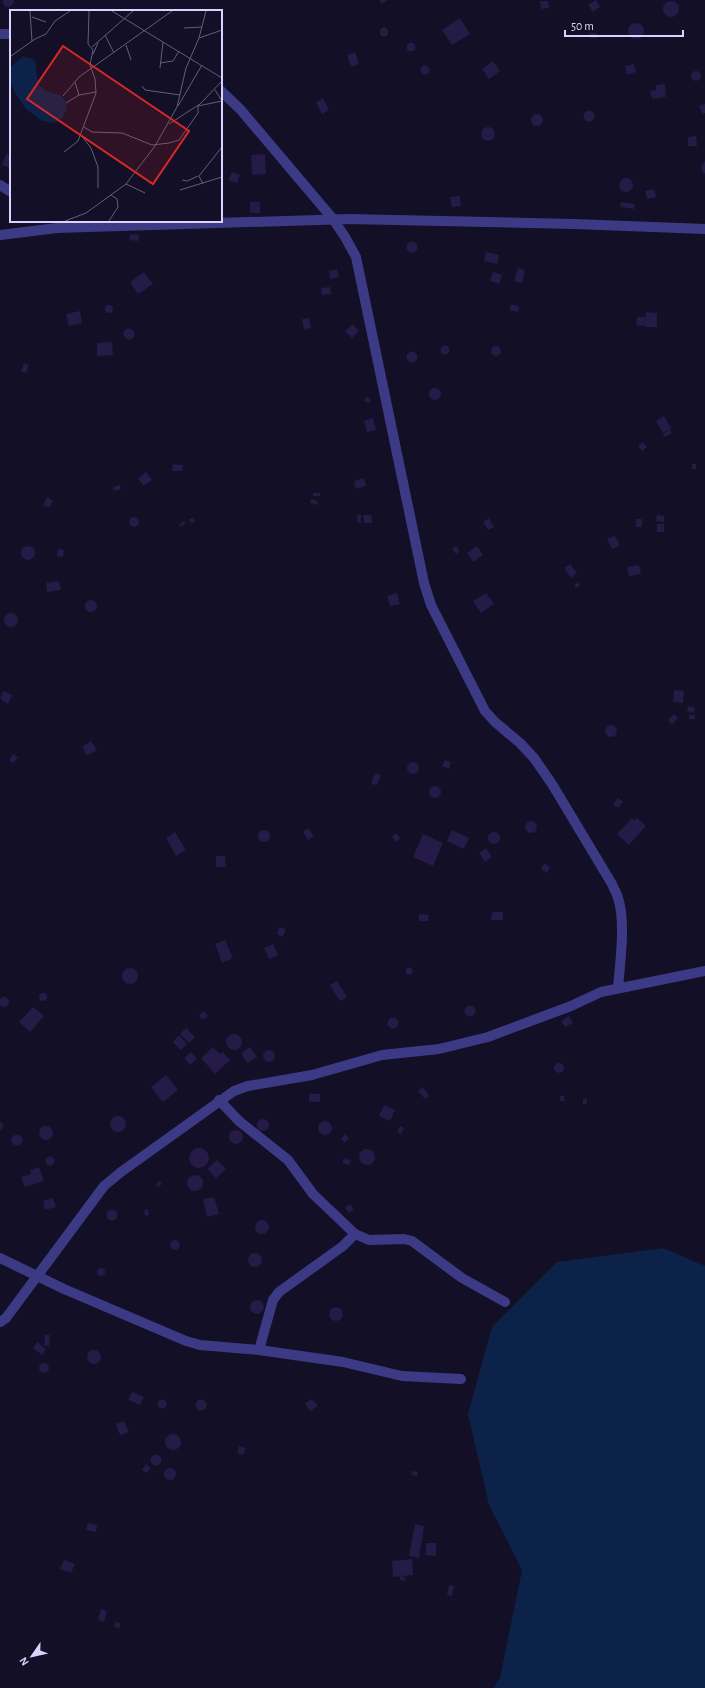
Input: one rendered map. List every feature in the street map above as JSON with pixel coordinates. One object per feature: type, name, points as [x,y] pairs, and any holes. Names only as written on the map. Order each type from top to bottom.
[{"type":"street","points":[[222,92],[240,109],[346,237],[356,257],[424,583],[431,604],[485,711],[534,758],[552,784],[612,884],[618,898],[621,914],[621,946],[618,988]]},
{"type":"street","points":[[0,185],[10,191]]},
{"type":"street","points":[[0,235],[57,228],[332,220],[574,224],[705,229]]},
{"type":"street","points":[[50,222],[57,228]]},
{"type":"street","points":[[0,1322],[6,1318],[104,1186],[219,1100],[234,1091],[248,1086],[312,1075],[382,1055],[439,1049],[488,1037],[571,1006],[601,992],[705,970]]},
{"type":"street","points":[[219,1100],[239,1121],[288,1160],[313,1194],[355,1234],[369,1240],[404,1239],[412,1241],[462,1278],[505,1302]]},
{"type":"street","points":[[259,1350],[274,1300],[279,1292],[343,1246],[355,1234]]},
{"type":"street","points":[[0,1258],[36,1276],[186,1341],[200,1345],[259,1350],[342,1362],[402,1376],[461,1379]]},
{"type":"water","points":[[663,1248],[705,1266],[705,1688],[493,1688],[500,1678],[522,1570],[489,1505],[468,1414],[492,1327],[557,1262]]},
{"type":"building","points":[[3,0],[14,0],[14,2],[10,7],[6,7],[3,4]]},
{"type":"building","points":[[379,0],[388,0],[382,4]]},
{"type":"building","points":[[596,0],[600,7],[593,12],[588,5]]},
{"type":"building","points":[[540,1],[548,1],[549,8],[541,9]]},
{"type":"building","points":[[671,1],[678,6],[679,9],[674,16],[671,17],[664,12],[663,9],[668,2]]},
{"type":"building","points":[[460,18],[470,34],[452,45],[442,30]]},
{"type":"building","points":[[636,23],[643,28],[644,31],[639,38],[636,39],[629,34],[628,31],[633,24]]},
{"type":"building","points":[[382,28],[386,28],[388,32],[386,36],[382,36],[380,34],[380,30]]},
{"type":"building","points":[[590,33],[597,33],[597,38],[590,38]]},
{"type":"building","points":[[411,42],[416,47],[411,52],[406,47]]},
{"type":"building","points":[[355,52],[359,64],[351,67],[347,55]]},
{"type":"building","points":[[493,61],[500,71],[489,79],[482,69]]},
{"type":"building","points":[[634,64],[636,72],[627,75],[625,66]]},
{"type":"building","points":[[423,66],[427,66],[429,70],[427,74],[423,74],[421,72],[421,68]]},
{"type":"building","points":[[696,71],[701,76],[696,81],[691,76]]},
{"type":"building","points":[[665,84],[666,97],[652,99],[650,91],[656,90],[656,85]]},
{"type":"building","points":[[323,98],[329,110],[322,114],[316,102]]},
{"type":"building","points":[[705,104],[705,113],[702,114],[699,106]]},
{"type":"building","points":[[587,111],[591,111],[593,112],[593,120],[587,121],[584,118],[584,114]]},
{"type":"building","points":[[537,114],[541,116],[543,120],[541,124],[537,126],[533,124],[531,120],[533,116]]},
{"type":"building","points":[[488,127],[493,129],[495,134],[493,139],[488,141],[483,139],[481,134],[483,129]]},
{"type":"building","points":[[696,136],[697,146],[688,146],[688,137]]},
{"type":"building","points":[[6,154],[10,155],[10,168],[2,165]]},
{"type":"building","points":[[265,154],[266,174],[252,175],[251,155]]},
{"type":"building","points":[[705,161],[705,174],[702,171],[701,166]]},
{"type":"building","points":[[232,172],[240,175],[237,183],[228,180]]},
{"type":"building","points":[[623,178],[629,178],[633,182],[633,188],[629,192],[623,192],[619,188],[619,182]]},
{"type":"building","points":[[654,189],[656,197],[647,199],[645,191]]},
{"type":"building","points":[[460,196],[461,206],[452,207],[450,197]]},
{"type":"building","points":[[250,202],[260,202],[260,213],[250,213]]},
{"type":"building","points":[[621,202],[635,204],[634,209],[620,207]]},
{"type":"building","points":[[130,234],[139,235],[138,241],[129,240]]},
{"type":"building","points":[[412,241],[416,243],[418,247],[416,251],[412,253],[408,251],[406,247],[408,243]]},
{"type":"building","points":[[486,252],[499,255],[497,264],[484,261]]},
{"type":"building","points":[[518,268],[525,270],[522,283],[514,281]]},
{"type":"building","points":[[337,269],[339,277],[330,279],[329,271]]},
{"type":"building","points":[[144,272],[153,284],[138,294],[130,282]]},
{"type":"building","points":[[493,272],[502,275],[499,284],[490,281]]},
{"type":"building","points":[[330,287],[331,294],[322,295],[321,288]]},
{"type":"building","points":[[511,304],[519,306],[518,312],[509,310]]},
{"type":"building","points":[[107,305],[111,305],[113,309],[111,313],[107,313],[105,311],[105,307]]},
{"type":"building","points":[[80,311],[82,323],[69,326],[66,314]]},
{"type":"building","points":[[646,312],[657,313],[657,327],[645,327]]},
{"type":"building","points":[[637,317],[645,317],[645,326],[636,325]]},
{"type":"building","points":[[309,318],[311,328],[304,330],[302,319]]},
{"type":"building","points":[[353,324],[359,331],[352,338],[345,331]]},
{"type":"building","points":[[127,329],[131,329],[133,330],[133,338],[127,339],[124,336],[124,332]]},
{"type":"building","points":[[112,342],[113,355],[97,356],[97,343]]},
{"type":"building","points":[[445,345],[450,350],[445,355],[440,350]]},
{"type":"building","points":[[494,346],[498,346],[500,347],[500,355],[494,356],[491,353],[491,349]]},
{"type":"building","points":[[412,351],[416,353],[418,357],[416,361],[412,363],[408,361],[406,357],[408,353]]},
{"type":"building","points":[[24,363],[29,365],[26,373],[21,371]]},
{"type":"building","points":[[433,388],[437,388],[441,394],[437,400],[433,400],[429,396],[429,392]]},
{"type":"building","points":[[366,397],[371,400],[369,403],[364,401]]},
{"type":"building","points":[[664,416],[671,428],[663,433],[656,421]]},
{"type":"building","points":[[373,418],[376,430],[367,432],[364,421]]},
{"type":"building","points":[[670,429],[672,433],[665,437],[663,434]]},
{"type":"building","points":[[643,442],[647,447],[642,451],[638,446]]},
{"type":"building","points":[[173,464],[183,465],[182,471],[172,471]]},
{"type":"building","points":[[692,464],[696,464],[696,469],[692,469]]},
{"type":"building","points":[[146,472],[152,480],[144,486],[138,478]]},
{"type":"building","points":[[364,478],[366,486],[356,489],[354,481]]},
{"type":"building","points":[[120,485],[121,489],[114,491],[113,487]]},
{"type":"building","points":[[313,493],[320,493],[320,496],[313,496]]},
{"type":"building","points":[[47,497],[53,501],[49,508],[43,505]]},
{"type":"building","points":[[311,499],[318,501],[318,505],[310,503]]},
{"type":"building","points":[[357,514],[361,515],[361,523],[358,523]]},
{"type":"building","points":[[363,515],[371,515],[372,523],[364,523]]},
{"type":"building","points":[[657,515],[664,516],[664,522],[656,521]]},
{"type":"building","points":[[134,517],[139,522],[134,527],[129,522]]},
{"type":"building","points":[[194,518],[195,522],[190,523],[189,519]]},
{"type":"building","points":[[489,518],[494,527],[488,530],[483,522]]},
{"type":"building","points":[[636,519],[642,519],[642,527],[636,527]]},
{"type":"building","points":[[184,521],[186,523],[180,527],[179,525]]},
{"type":"building","points":[[657,524],[664,524],[664,532],[657,532]]},
{"type":"building","points":[[615,536],[620,545],[612,549],[607,539]]},
{"type":"building","points":[[25,546],[31,546],[35,550],[35,556],[31,560],[25,560],[21,556],[21,550]]},
{"type":"building","points":[[456,546],[460,551],[456,554],[452,549]]},
{"type":"building","points":[[477,546],[483,555],[473,562],[467,553]]},
{"type":"building","points":[[58,549],[64,550],[63,557],[57,556]]},
{"type":"building","points":[[570,564],[577,573],[571,578],[564,568]]},
{"type":"building","points":[[639,565],[641,574],[629,576],[627,567]]},
{"type":"building","points":[[59,581],[61,590],[47,592],[46,583]]},
{"type":"building","points":[[578,582],[580,586],[576,588],[574,585]]},
{"type":"building","points":[[397,593],[400,604],[390,606],[387,596]]},
{"type":"building","points":[[486,593],[494,604],[481,613],[473,601]]},
{"type":"building","points":[[91,600],[95,602],[97,606],[95,610],[91,612],[87,610],[85,606],[87,602]]},
{"type":"building","points":[[8,613],[14,613],[18,617],[18,623],[14,627],[8,627],[4,623],[4,617]]},
{"type":"building","points":[[674,690],[684,691],[683,703],[673,702]]},
{"type":"building","points":[[3,691],[12,695],[8,704],[0,699]]},
{"type":"building","points":[[688,706],[695,708],[694,713],[687,711]]},
{"type":"building","points":[[674,714],[678,718],[672,725],[668,720]]},
{"type":"building","points":[[689,715],[695,715],[695,719],[689,719]]},
{"type":"building","points":[[613,725],[616,726],[616,736],[609,737],[606,736],[605,729],[606,726]]},
{"type":"building","points":[[91,741],[97,750],[87,756],[82,747]]},
{"type":"building","points":[[13,754],[18,757],[13,763],[9,760]]},
{"type":"building","points":[[445,760],[451,762],[449,769],[442,766]]},
{"type":"building","points":[[415,762],[418,763],[418,773],[411,774],[408,773],[407,766],[408,763]]},
{"type":"building","points":[[375,773],[381,775],[377,785],[371,784]]},
{"type":"building","points":[[437,786],[440,787],[440,797],[433,798],[430,797],[429,790],[430,787]]},
{"type":"building","points":[[618,798],[623,802],[618,808],[613,804]]},
{"type":"building","points":[[632,818],[634,820],[637,818],[646,826],[629,845],[617,834]]},
{"type":"building","points":[[533,821],[536,822],[536,832],[529,833],[526,832],[525,825],[526,822]]},
{"type":"building","points":[[308,828],[314,836],[308,840],[303,832]]},
{"type":"building","points":[[266,830],[269,831],[269,841],[262,842],[259,841],[258,834],[259,831]]},
{"type":"building","points":[[452,830],[469,838],[464,849],[447,841]]},
{"type":"building","points":[[175,832],[186,850],[176,856],[166,838]]},
{"type":"building","points":[[496,832],[499,833],[499,843],[492,844],[489,843],[488,836],[489,833]]},
{"type":"building","points":[[396,833],[400,838],[396,842],[392,837]]},
{"type":"building","points":[[423,834],[443,843],[433,866],[413,857]]},
{"type":"building","points":[[486,848],[492,857],[485,862],[479,853]]},
{"type":"building","points":[[216,856],[225,856],[226,867],[216,867]]},
{"type":"building","points":[[544,863],[550,867],[547,873],[541,869]]},
{"type":"building","points":[[492,912],[503,912],[503,920],[491,920]]},
{"type":"building","points":[[419,914],[429,915],[428,921],[419,921]]},
{"type":"building","points":[[279,927],[286,929],[283,937],[277,934]]},
{"type":"building","points":[[225,940],[233,958],[222,963],[215,944]]},
{"type":"building","points":[[273,944],[278,955],[269,959],[264,948]]},
{"type":"building","points":[[127,968],[133,968],[138,973],[136,982],[133,984],[127,984],[122,979],[122,973]]},
{"type":"building","points":[[409,968],[412,971],[409,974],[406,971]]},
{"type":"building","points":[[337,981],[347,997],[340,1001],[330,985]]},
{"type":"building","points":[[41,993],[45,993],[47,997],[45,1001],[41,1001],[39,999],[39,995]]},
{"type":"building","points":[[2,997],[6,997],[8,998],[8,1006],[2,1007],[-1,1004],[-1,1000]]},
{"type":"building","points":[[468,1006],[472,1006],[474,1007],[474,1015],[468,1016],[465,1013],[465,1009]]},
{"type":"building","points":[[33,1007],[44,1016],[30,1032],[19,1022]]},
{"type":"building","points":[[204,1011],[208,1016],[202,1020],[199,1015]]},
{"type":"building","points":[[569,1016],[573,1023],[565,1027],[561,1021]]},
{"type":"building","points":[[391,1018],[395,1018],[397,1019],[397,1027],[391,1028],[388,1025],[388,1021]]},
{"type":"building","points":[[186,1028],[195,1037],[189,1043],[180,1034]]},
{"type":"building","points":[[231,1034],[237,1034],[242,1039],[240,1048],[237,1050],[231,1050],[226,1045],[226,1039]]},
{"type":"building","points":[[179,1035],[187,1044],[181,1050],[173,1042]]},
{"type":"building","points":[[213,1047],[220,1054],[223,1052],[230,1060],[215,1074],[201,1058]]},
{"type":"building","points":[[250,1047],[257,1057],[247,1063],[241,1053]]},
{"type":"building","points":[[271,1050],[274,1051],[274,1061],[267,1062],[264,1061],[263,1054],[264,1051]]},
{"type":"building","points":[[191,1052],[197,1059],[190,1065],[184,1058]]},
{"type":"building","points":[[557,1063],[561,1063],[563,1064],[563,1072],[557,1073],[554,1070],[554,1066]]},
{"type":"building","points":[[166,1075],[178,1090],[163,1102],[151,1087]]},
{"type":"building","points":[[423,1087],[429,1096],[425,1099],[418,1091]]},
{"type":"building","points":[[309,1094],[320,1094],[320,1102],[309,1102]]},
{"type":"building","points":[[560,1096],[564,1096],[565,1101],[560,1101]]},
{"type":"building","points":[[583,1099],[587,1099],[587,1104],[583,1104]]},
{"type":"building","points":[[384,1105],[395,1110],[390,1121],[379,1116]]},
{"type":"building","points":[[118,1116],[125,1121],[126,1124],[121,1131],[118,1132],[111,1127],[110,1124],[115,1117]]},
{"type":"building","points":[[261,1119],[265,1119],[269,1125],[265,1131],[261,1131],[257,1127],[257,1123]]},
{"type":"building","points":[[0,1121],[4,1126],[0,1131]]},
{"type":"building","points":[[322,1121],[328,1121],[332,1125],[332,1131],[328,1135],[322,1135],[318,1131],[318,1125]]},
{"type":"building","points":[[43,1126],[49,1126],[53,1130],[53,1136],[49,1140],[43,1140],[39,1136],[39,1130]]},
{"type":"building","points":[[400,1126],[404,1128],[401,1134],[397,1132]]},
{"type":"building","points":[[236,1130],[241,1132],[243,1137],[241,1142],[236,1144],[231,1142],[229,1137],[231,1132]]},
{"type":"building","points":[[345,1134],[349,1138],[345,1143],[341,1139]]},
{"type":"building","points":[[15,1135],[19,1135],[21,1136],[21,1144],[15,1145],[12,1142],[12,1138]]},
{"type":"building","points":[[199,1148],[206,1151],[209,1158],[206,1165],[199,1168],[192,1165],[189,1158],[192,1151]]},
{"type":"building","points":[[364,1149],[370,1149],[375,1154],[373,1163],[370,1165],[364,1165],[359,1160],[359,1154]]},
{"type":"building","points":[[48,1157],[52,1157],[54,1161],[52,1165],[48,1165],[46,1163],[46,1159]]},
{"type":"building","points":[[344,1158],[351,1160],[349,1165],[342,1163]]},
{"type":"building","points":[[217,1160],[226,1169],[216,1178],[207,1169]]},
{"type":"building","points":[[39,1167],[44,1181],[25,1187],[21,1177],[31,1174],[30,1170]]},
{"type":"building","points":[[195,1175],[202,1180],[203,1183],[198,1190],[195,1191],[188,1186],[187,1183],[192,1176]]},
{"type":"building","points":[[160,1181],[162,1184],[158,1187],[156,1184]]},
{"type":"building","points":[[214,1197],[219,1214],[207,1217],[203,1199]]},
{"type":"building","points":[[53,1198],[56,1207],[45,1210],[43,1201]]},
{"type":"building","points":[[350,1204],[354,1210],[349,1213],[345,1208]]},
{"type":"building","points":[[112,1209],[116,1211],[118,1215],[116,1219],[112,1221],[108,1219],[106,1215],[108,1211]]},
{"type":"building","points":[[148,1209],[149,1215],[145,1216],[144,1210]]},
{"type":"building","points":[[259,1220],[265,1220],[269,1224],[269,1230],[265,1234],[259,1234],[255,1230],[255,1224]]},
{"type":"building","points":[[173,1240],[177,1240],[179,1241],[179,1249],[173,1250],[170,1247],[170,1243]]},
{"type":"building","points":[[255,1253],[260,1255],[262,1260],[260,1265],[255,1267],[250,1265],[248,1260],[250,1255]]},
{"type":"building","points":[[99,1268],[103,1268],[105,1272],[103,1276],[99,1276],[97,1274],[97,1270]]},
{"type":"building","points":[[254,1300],[260,1300],[264,1304],[264,1310],[260,1314],[254,1314],[250,1310],[250,1304]]},
{"type":"building","points":[[333,1307],[339,1307],[343,1311],[343,1317],[339,1321],[333,1321],[329,1317],[329,1311]]},
{"type":"building","points":[[45,1335],[50,1335],[49,1346],[44,1345]]},
{"type":"building","points":[[37,1342],[46,1349],[42,1355],[33,1348]]},
{"type":"building","points":[[91,1350],[97,1350],[101,1354],[101,1360],[97,1364],[91,1364],[87,1360],[87,1354]]},
{"type":"building","points":[[42,1363],[46,1363],[49,1368],[46,1373],[42,1373],[39,1370],[39,1366]]},
{"type":"building","points":[[132,1392],[144,1397],[140,1405],[128,1400]]},
{"type":"building","points":[[201,1399],[205,1401],[207,1405],[205,1409],[201,1411],[197,1409],[195,1405],[197,1401]]},
{"type":"building","points":[[312,1399],[318,1406],[310,1411],[305,1403]]},
{"type":"building","points":[[160,1400],[164,1400],[166,1404],[164,1408],[160,1408],[158,1406],[158,1402]]},
{"type":"building","points":[[124,1421],[129,1432],[120,1435],[116,1424]]},
{"type":"building","points":[[170,1434],[176,1434],[181,1439],[179,1448],[176,1450],[170,1450],[165,1445],[165,1439]]},
{"type":"building","points":[[239,1446],[246,1448],[243,1455],[237,1453]]},
{"type":"building","points":[[156,1454],[160,1456],[162,1460],[160,1464],[156,1466],[152,1464],[150,1460],[152,1456]]},
{"type":"building","points":[[146,1464],[151,1468],[147,1473],[142,1470]]},
{"type":"building","points":[[168,1468],[172,1468],[176,1474],[172,1480],[168,1480],[164,1476],[164,1472]]},
{"type":"building","points":[[412,1471],[418,1472],[417,1476],[411,1475]]},
{"type":"building","points":[[88,1523],[97,1525],[96,1532],[86,1530]]},
{"type":"building","points":[[415,1524],[424,1526],[419,1558],[409,1556]]},
{"type":"building","points":[[426,1543],[436,1543],[436,1556],[426,1555]]},
{"type":"building","points":[[412,1559],[413,1575],[393,1577],[392,1561]]},
{"type":"building","points":[[64,1560],[75,1564],[71,1573],[60,1569]]},
{"type":"building","points":[[400,1576],[405,1577],[405,1581],[400,1580]]},
{"type":"building","points":[[449,1585],[454,1586],[452,1596],[447,1595]]},
{"type":"building","points":[[101,1609],[107,1611],[104,1622],[98,1620]]},
{"type":"building","points":[[115,1622],[120,1623],[120,1628],[114,1627]]}]
